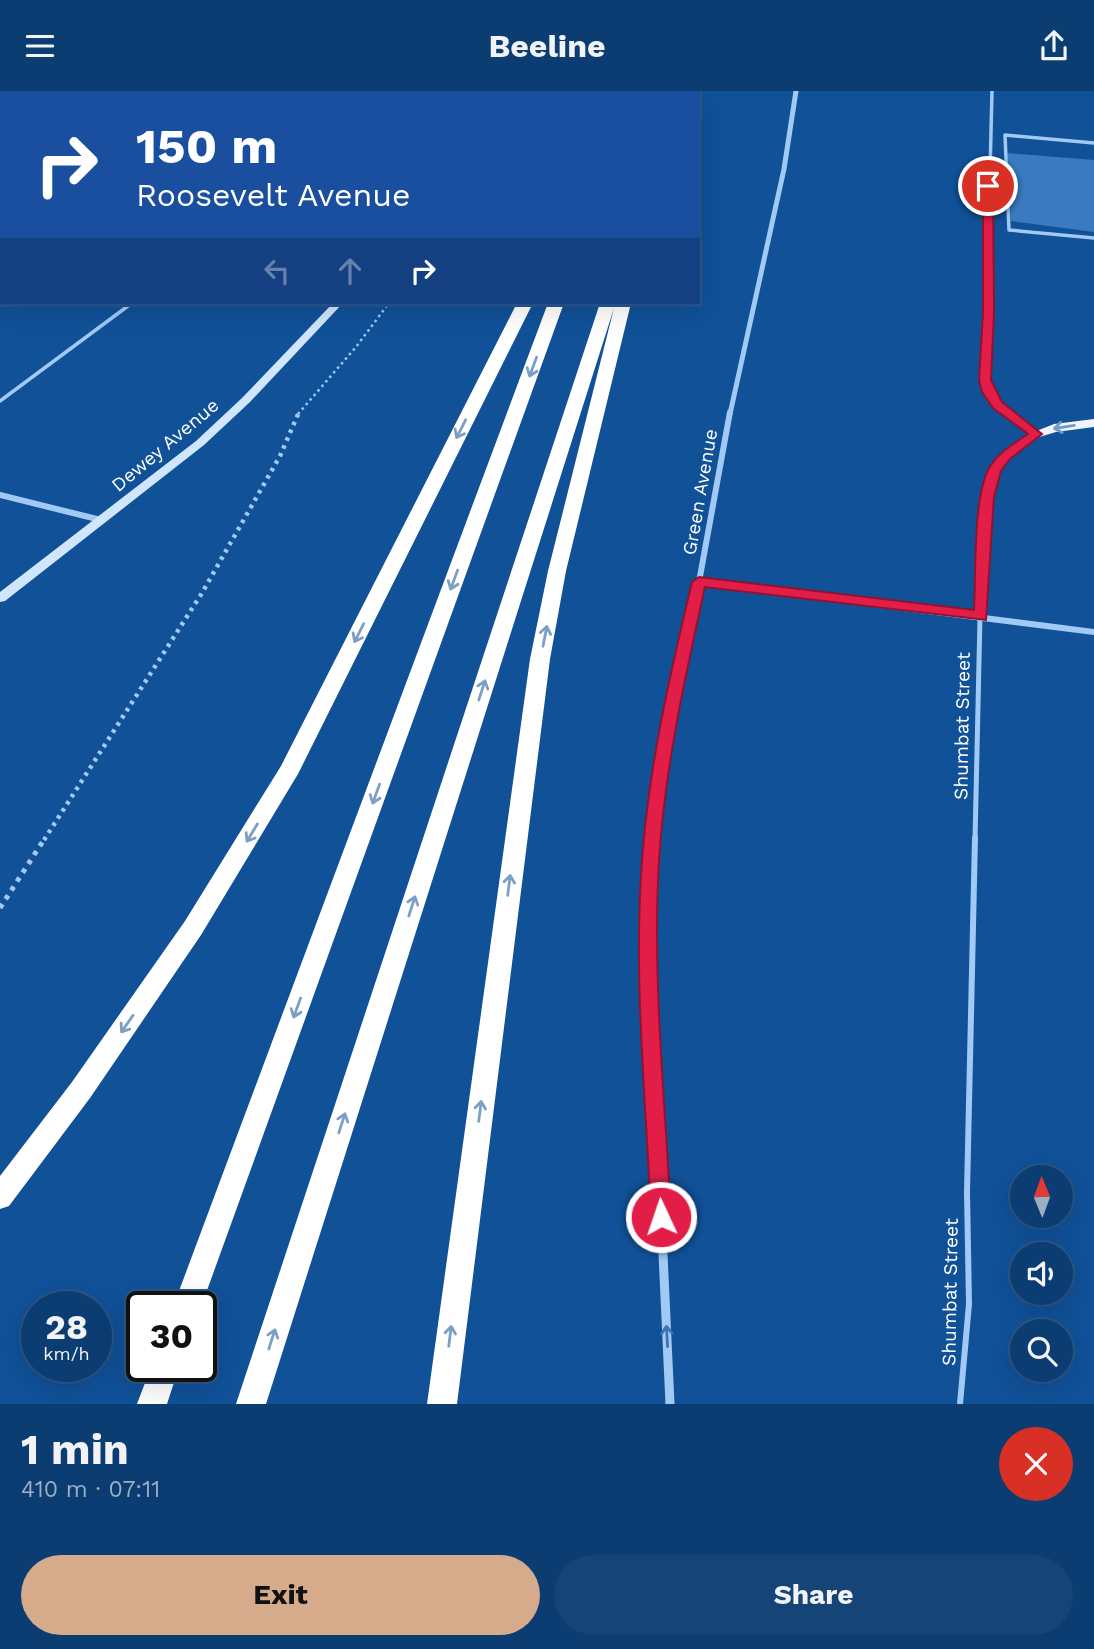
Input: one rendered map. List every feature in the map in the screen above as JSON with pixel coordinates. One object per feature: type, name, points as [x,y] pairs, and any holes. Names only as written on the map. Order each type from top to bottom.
[{"type":"highway","points":[[0,1197],[81,1090],[178,950],[290,769],[523,305]]},
{"type":"highway","points":[[193,1291],[555,305]]},
{"type":"highway","points":[[251,1404],[607,305]]},
{"type":"highway","points":[[442,1404],[540,659],[557,571],[623,305]]},
{"type":"highway","points":[[152,1404],[160,1382]]},
{"type":"main road","points":[[1036,434],[1054,428],[1094,423]]},
{"type":"street","name":"Green Avenue","points":[[670,1404],[650,976],[650,863],[657,793],[671,705],[699,582],[723,446],[784,169],[796,91]]},
{"type":"street","name":"Dewey Avenue","points":[[0,598],[200,443],[246,400],[336,305]]},
{"type":"street","name":"Shumbat Street","points":[[981,616],[988,497],[994,471],[1005,456],[1036,434]]},
{"type":"street","points":[[0,495],[101,520]]},
{"type":"street","points":[[699,582],[1094,632]]},
{"type":"lane","points":[[992,91],[985,380],[988,392],[998,405],[1036,434]]},
{"type":"lane","points":[[1094,143],[1005,135],[1009,230],[1094,238]]},
{"type":"lane","points":[[0,401],[129,305]]},
{"type":"lane","name":"Shumbat Street","points":[[960,1404],[969,1304],[967,1192],[981,616]]},
{"type":"path","points":[[0,908],[202,593],[280,456],[294,418],[388,305]]},
{"type":"building","points":[[1007,153],[1094,160],[1094,232],[1011,221]]},
{"type":"route","points":[[661,1217],[650,976],[650,863],[657,793],[671,705],[699,582],[981,616],[988,497],[994,471],[1005,456],[1036,434],[998,405],[988,392],[985,380],[988,186]]}]
